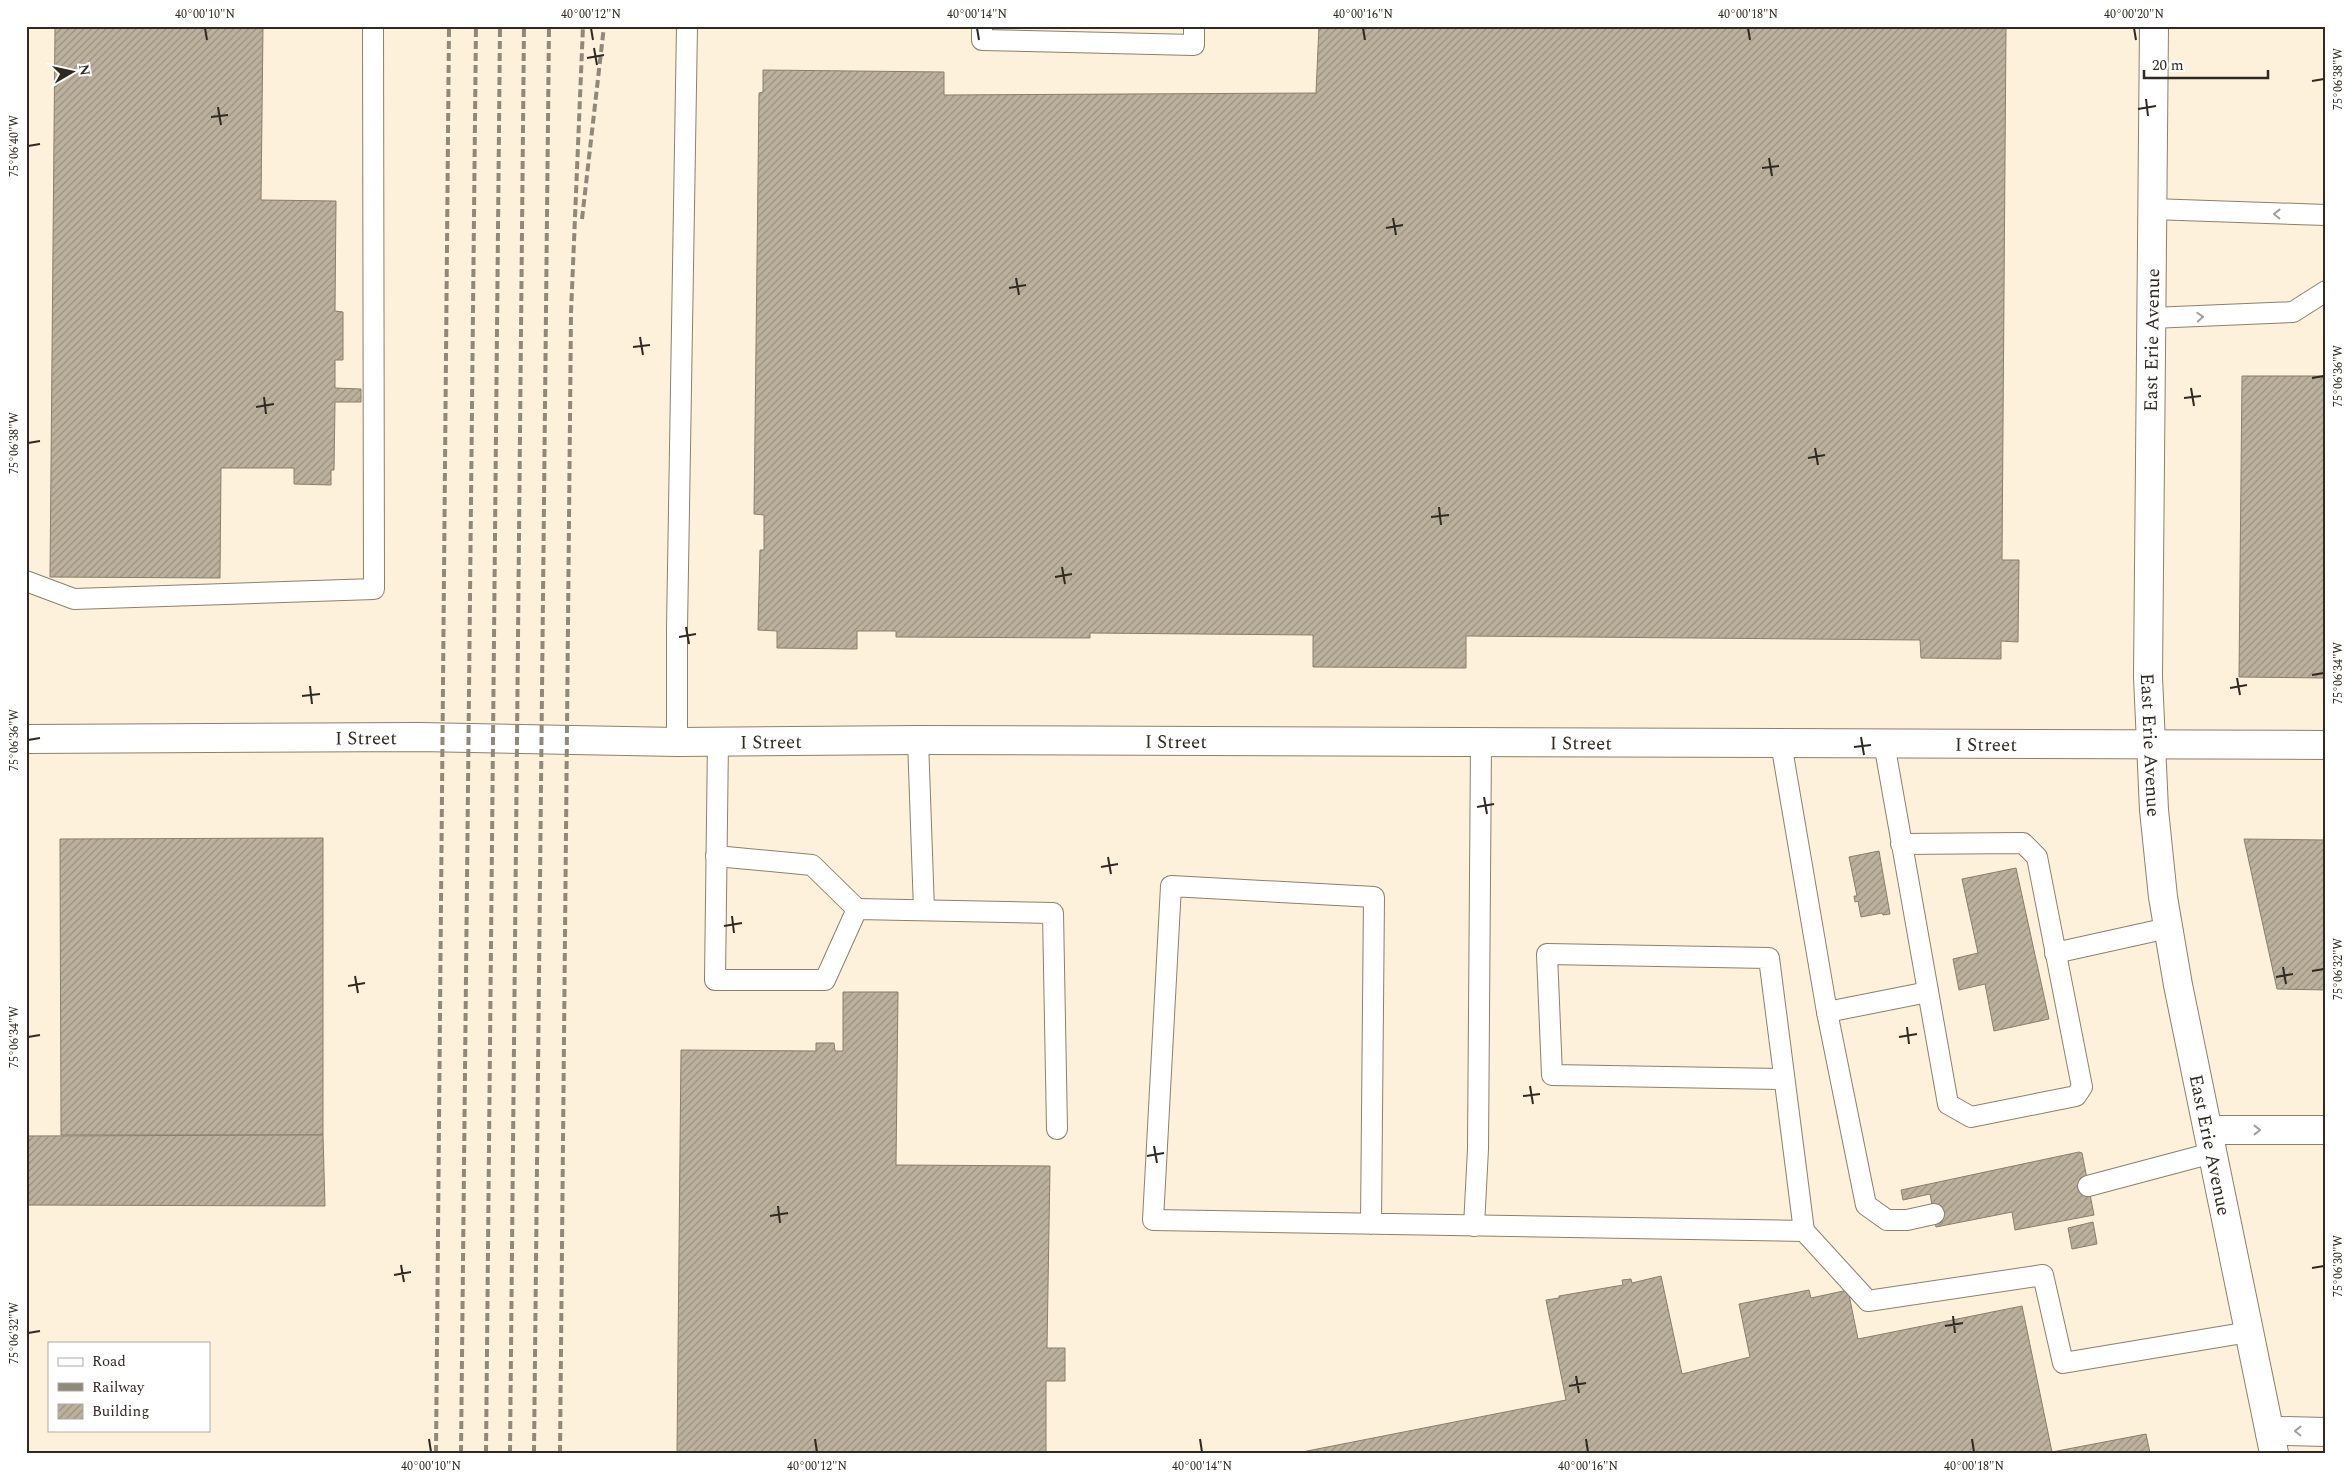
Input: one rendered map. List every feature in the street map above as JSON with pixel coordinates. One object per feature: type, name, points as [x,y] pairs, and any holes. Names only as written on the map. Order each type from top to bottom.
[{"type":"street","name":"East Erie Avenue","points":[[2154,26],[2148,667],[2149,744],[2154,810],[2168,928],[2272,1443]]},
{"type":"street","name":"I Street","points":[[26,739],[419,737],[678,742],[718,740],[918,740],[2326,744]]},
{"type":"street","points":[[2210,1142],[2326,1130]]},
{"type":"street","points":[[2272,1443],[2281,1431],[2326,1432]]},
{"type":"lane","points":[[26,581],[74,599],[374,589],[372,26]]},
{"type":"lane","points":[[678,742],[677,610],[687,26]]},
{"type":"lane","points":[[982,26],[982,40],[1194,45],[1194,26]]},
{"type":"lane","points":[[2152,209],[2326,215]]},
{"type":"lane","points":[[2151,318],[2293,312],[2326,291]]},
{"type":"lane","points":[[718,740],[715,980],[825,980],[857,908]]},
{"type":"lane","points":[[918,740],[924,910]]},
{"type":"lane","points":[[1474,1226],[1478,1149],[1481,742]]},
{"type":"lane","points":[[1781,743],[1827,1012],[1866,1205],[1887,1220],[1908,1220],[1934,1214]]},
{"type":"lane","points":[[1884,743],[1901,844],[1948,1104],[1971,1117],[2076,1096],[2082,1087],[2037,857],[2023,842],[1901,844]]},
{"type":"lane","points":[[716,856],[812,865],[857,908],[1053,913],[1057,1129]]},
{"type":"lane","points":[[1371,1224],[1374,897],[1170,886],[1153,1220],[1474,1226],[1804,1231]]},
{"type":"lane","points":[[2055,953],[2168,928]]},
{"type":"lane","points":[[1784,1078],[1552,1075],[1547,954],[1769,958],[1804,1231],[1868,1301],[2043,1274],[2064,1363],[2250,1332]]},
{"type":"lane","points":[[1827,1012],[1928,992]]},
{"type":"lane","points":[[2088,1186],[2210,1142]]},
{"type":"building","points":[[55,26],[263,26],[261,200],[336,201],[335,311],[343,312],[343,360],[335,360],[335,388],[361,389],[361,402],[335,402],[334,470],[331,470],[331,485],[294,484],[294,468],[221,468],[220,578],[50,577]]},
{"type":"building","points":[[1319,26],[2006,26],[2002,560],[2019,560],[2018,642],[2001,641],[2001,659],[1921,658],[1920,640],[1466,636],[1466,668],[1313,667],[1313,635],[1090,633],[1090,638],[896,637],[896,631],[857,631],[857,649],[777,648],[777,631],[758,630],[760,550],[764,550],[764,515],[754,514],[759,93],[763,92],[763,70],[944,72],[944,95],[1316,93]]},
{"type":"building","points":[[2242,376],[2326,376],[2326,678],[2239,677]]},
{"type":"building","points":[[323,838],[323,1135],[61,1135],[60,839]]},
{"type":"building","points":[[2244,839],[2326,840],[2326,990],[2277,989]]},
{"type":"building","points":[[1879,851],[1890,914],[1883,915],[1882,913],[1861,917],[1858,901],[1855,902],[1854,896],[1857,896],[1849,857]]},
{"type":"building","points":[[2016,868],[2049,1019],[1994,1031],[1985,984],[1959,990],[1953,959],[1978,953],[1962,879]]},
{"type":"building","points":[[843,992],[898,992],[896,1165],[1050,1166],[1047,1348],[1065,1348],[1065,1381],[1046,1381],[1046,1453],[677,1453],[681,1050],[816,1051],[816,1043],[834,1043],[835,1051],[843,1051]]},
{"type":"building","points":[[323,1135],[325,1206],[26,1205],[26,1136]]},
{"type":"building","points":[[2079,1152],[2082,1153],[2094,1215],[2015,1230],[2012,1212],[1936,1227],[1930,1194],[1903,1200],[1901,1190]]},
{"type":"building","points":[[2093,1222],[2097,1244],[2072,1249],[2068,1228]]},
{"type":"building","points":[[1661,1276],[1682,1374],[1750,1357],[1739,1304],[1809,1290],[1811,1298],[1848,1290],[1858,1339],[2022,1306],[2052,1452],[2146,1434],[2150,1453],[1297,1453],[1566,1400],[1546,1300],[1623,1285],[1622,1280],[1631,1279],[1632,1283]]},
{"type":"railway","points":[[436,1453],[449,26]]},
{"type":"railway","points":[[461,1453],[476,26]]},
{"type":"railway","points":[[486,1453],[500,26]]},
{"type":"railway","points":[[510,1453],[524,26]]},
{"type":"railway","points":[[534,1453],[549,26]]},
{"type":"railway","points":[[560,1453],[571,313],[583,26]]},
{"type":"railway","points":[[582,219],[604,26]]}]
